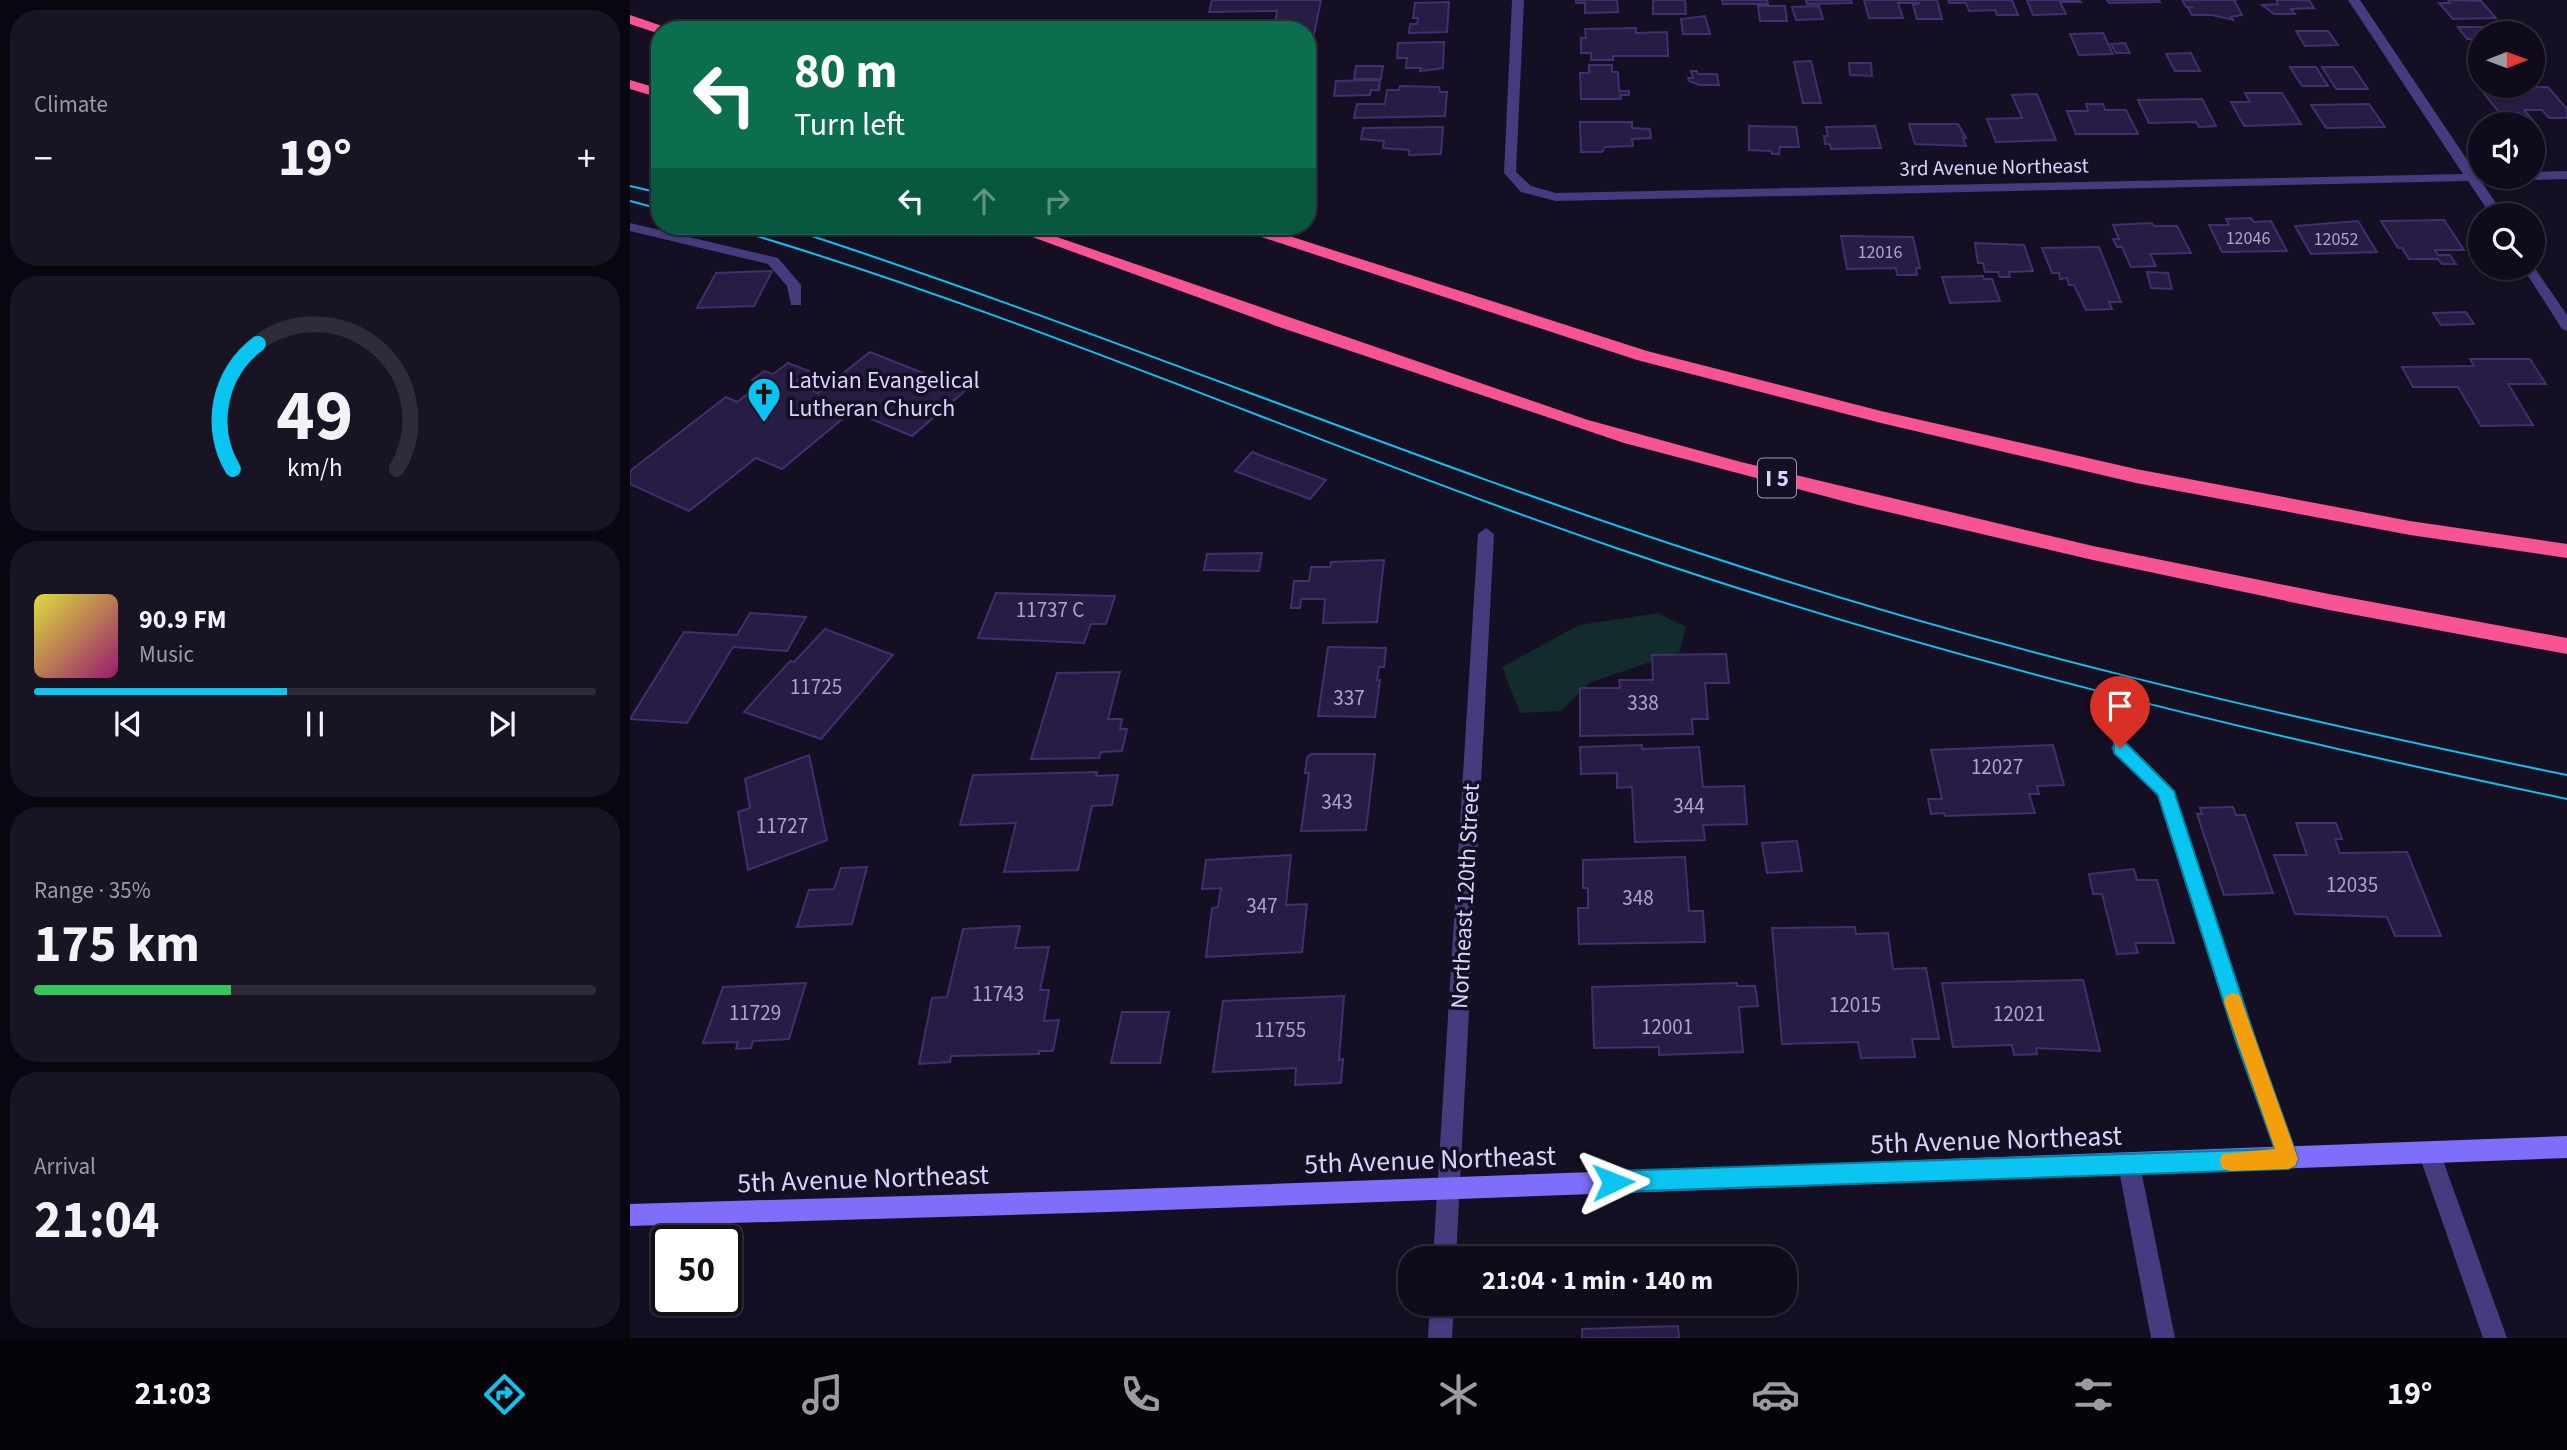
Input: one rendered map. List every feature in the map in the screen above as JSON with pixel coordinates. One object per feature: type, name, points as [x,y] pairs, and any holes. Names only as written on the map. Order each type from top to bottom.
[{"type":"highway","points":[[630,19],[651,27]]},
{"type":"highway","points":[[630,84],[651,91]]},
{"type":"highway","points":[[630,100],[651,106]]},
{"type":"highway","name":"I 5","points":[[1035,235],[1291,326],[1621,436],[1866,502],[2172,572],[2567,646]]},
{"type":"highway","points":[[1271,235],[1643,356],[1881,417],[2136,476],[2410,527],[2567,551]]},
{"type":"main road","name":"5th Avenue Northeast","points":[[630,1214],[1448,1188],[1968,1168],[2129,1165],[2567,1147]]},
{"type":"street","name":"3rd Avenue Northeast","points":[[1518,0],[1510,173],[1526,189],[1556,197],[2468,177]]},
{"type":"street","points":[[2354,0],[2468,160]]},
{"type":"street","points":[[2545,176],[2567,175]]},
{"type":"street","points":[[630,227],[651,232]]},
{"type":"street","points":[[664,235],[773,261],[794,285],[796,302]]},
{"type":"street","points":[[2538,280],[2567,326]]},
{"type":"street","name":"Northeast 120th Street","points":[[1445,1246],[1486,534]]},
{"type":"street","points":[[2120,748],[2165,791],[2246,1041],[2288,1159]]},
{"type":"street","points":[[2429,1153],[2495,1338]]},
{"type":"street","points":[[2129,1165],[2163,1338]]},
{"type":"street","points":[[1440,1338],[1441,1316]]},
{"type":"green space","points":[[1658,613],[1686,627],[1680,652],[1591,682],[1561,711],[1520,713],[1502,667],[1579,625]]},
{"type":"building","points":[[1212,0],[1321,0],[1316,24],[1316,21],[1275,21],[1277,11],[1209,12]]},
{"type":"building","points":[[1576,0],[1617,0],[1618,12],[1585,13],[1585,3],[1576,3]]},
{"type":"building","points":[[1653,0],[1685,0],[1686,14],[1653,14]]},
{"type":"building","points":[[1722,0],[1767,0],[1768,4],[1723,4]]},
{"type":"building","points":[[1806,0],[1851,0],[1852,3],[1807,4]]},
{"type":"building","points":[[1864,0],[1937,0],[1942,19],[1917,19],[1913,5],[1920,3],[1898,3],[1903,18],[1869,18]]},
{"type":"building","points":[[1948,0],[2012,0],[2018,15],[1997,15],[1995,10],[1969,11],[1966,3],[1949,3]]},
{"type":"building","points":[[2027,0],[2081,2],[2060,2],[2066,14],[2033,15]]},
{"type":"building","points":[[2107,0],[2159,0],[2160,2],[2109,3]]},
{"type":"building","points":[[2182,0],[2234,0],[2242,15],[2231,17],[2233,20],[2212,15],[2192,15],[2188,8],[2193,7],[2186,7]]},
{"type":"building","points":[[2276,0],[2309,0],[2314,8],[2291,9],[2295,14],[2274,14],[2262,5],[2278,4]]},
{"type":"building","points":[[2448,0],[2481,1],[2496,18],[2453,19],[2439,3],[2450,3]]},
{"type":"building","points":[[1449,2],[1447,32],[1409,33],[1410,24],[1417,24],[1418,18],[1413,18],[1415,3]]},
{"type":"building","points":[[1758,6],[1785,6],[1787,21],[1760,21]]},
{"type":"building","points":[[1819,6],[1823,19],[1796,20],[1792,7]]},
{"type":"building","points":[[1705,16],[1710,34],[1683,34],[1681,19]]},
{"type":"building","points":[[2458,27],[2468,27],[2467,39]]},
{"type":"building","points":[[1636,28],[1636,33],[1667,32],[1668,56],[1613,56],[1613,60],[1591,60],[1591,53],[1581,53],[1581,38],[1586,38],[1585,29]]},
{"type":"building","points":[[2296,31],[2328,31],[2338,45],[2305,46]]},
{"type":"building","points":[[2103,33],[2113,54],[2079,55],[2070,34]]},
{"type":"building","points":[[1444,42],[1443,68],[1420,71],[1421,68],[1406,68],[1407,58],[1397,58],[1398,43]]},
{"type":"building","points":[[2125,43],[2130,53],[2116,53],[2111,44]]},
{"type":"building","points":[[2191,53],[2200,71],[2175,71],[2166,54]]},
{"type":"building","points":[[1811,61],[1821,103],[1803,103],[1794,62]]},
{"type":"building","points":[[1849,63],[1871,63],[1872,76],[1850,75]]},
{"type":"building","points":[[1589,65],[1612,65],[1612,72],[1618,72],[1619,91],[1629,91],[1629,95],[1620,95],[1621,99],[1581,99],[1580,73],[1589,73]]},
{"type":"building","points":[[1356,66],[1383,66],[1381,79],[1354,79]]},
{"type":"building","points":[[2290,67],[2316,67],[2328,86],[2302,86]]},
{"type":"building","points":[[2322,67],[2353,67],[2368,89],[2336,89]]},
{"type":"building","points":[[1691,71],[1697,71],[1698,74],[1717,74],[1719,85],[1699,85],[1689,81],[1688,78],[1693,78]]},
{"type":"building","points":[[1380,80],[1379,90],[1371,90],[1370,95],[1334,96],[1336,81]]},
{"type":"building","points":[[1400,86],[1439,87],[1440,92],[1447,92],[1445,116],[1354,118],[1357,104],[1385,104],[1387,90],[1399,90]]},
{"type":"building","points":[[2545,87],[2548,87],[2567,109],[2567,118],[2549,118],[2542,110],[2499,112],[2488,98],[2545,98]]},
{"type":"building","points":[[2245,93],[2282,93],[2301,124],[2244,126],[2231,102],[2250,102]]},
{"type":"building","points":[[2037,94],[2056,140],[1996,142],[1987,119],[2022,118],[2012,95]]},
{"type":"building","points":[[2202,99],[2216,126],[2199,127],[2196,122],[2149,123],[2138,100]]},
{"type":"building","points":[[2086,104],[2103,104],[2105,110],[2126,110],[2138,134],[2076,134],[2067,111],[2088,111]]},
{"type":"building","points":[[2369,104],[2385,127],[2326,128],[2311,105]]},
{"type":"building","points":[[1580,122],[1632,122],[1632,128],[1650,129],[1651,138],[1632,139],[1633,146],[1605,147],[1602,152],[1581,152]]},
{"type":"building","points":[[1909,124],[1958,124],[1966,138],[1963,138],[1966,146],[1915,144]]},
{"type":"building","points":[[1749,126],[1796,127],[1799,147],[1780,147],[1779,154],[1749,150]]},
{"type":"building","points":[[1875,126],[1881,148],[1831,149],[1830,144],[1825,144],[1824,136],[1828,136],[1826,127]]},
{"type":"building","points":[[1443,127],[1441,154],[1409,155],[1409,150],[1383,148],[1384,141],[1361,139],[1363,128]]},
{"type":"building","points":[[2251,218],[2254,222],[2271,221],[2287,251],[2222,252],[2209,225],[2229,225],[2226,219]]},
{"type":"building","points":[[2444,220],[2464,250],[2435,250],[2438,255],[2450,255],[2456,264],[2442,264],[2438,259],[2409,259],[2402,248],[2398,248],[2381,221]]},
{"type":"building","points":[[2358,221],[2377,252],[2311,254],[2295,226]]},
{"type":"building","points":[[2152,223],[2154,226],[2177,226],[2191,253],[2150,254],[2156,266],[2131,267],[2122,247],[2117,247],[2113,239],[2119,239],[2113,225]]},
{"type":"building","points":[[1841,236],[1913,237],[1920,268],[1916,268],[1917,275],[1897,275],[1896,268],[1847,269]]},
{"type":"building","points":[[1975,243],[2024,245],[2033,271],[2009,272],[2010,277],[2000,277],[1998,272],[1985,272],[1983,263],[1978,263]]},
{"type":"building","points":[[2099,247],[2121,302],[2109,302],[2112,309],[2086,310],[2074,285],[2069,285],[2067,278],[2060,279],[2059,273],[2052,273],[2042,248]]},
{"type":"building","points":[[772,271],[754,306],[697,308],[716,273]]},
{"type":"building","points":[[2147,272],[2168,273],[2172,289],[2151,288]]},
{"type":"building","points":[[1983,276],[1984,279],[1992,279],[2000,301],[1950,303],[1942,277]]},
{"type":"building","points":[[2466,312],[2474,324],[2441,325],[2433,313]]},
{"type":"building","name":"Latvian Evangelical Lutheran Church","points":[[870,352],[966,390],[912,436],[852,411],[782,469],[756,458],[689,511],[630,484],[630,471],[726,397],[737,402],[761,384],[752,380],[764,371],[773,374],[788,363],[809,371],[794,383],[818,393]]},
{"type":"building","points":[[2470,359],[2530,359],[2546,384],[2508,384],[2533,425],[2481,426],[2458,387],[2413,387],[2402,367],[2474,366]]},
{"type":"building","points":[[1252,452],[1326,480],[1310,499],[1235,471]]},
{"type":"building","points":[[1262,553],[1259,571],[1204,570],[1207,554]]},
{"type":"building","points":[[1384,560],[1377,622],[1323,623],[1325,599],[1301,599],[1300,608],[1291,608],[1294,581],[1309,581],[1311,567],[1330,567],[1331,562]]},
{"type":"building","points":[[996,593],[1115,596],[1106,624],[1091,624],[1084,643],[978,638]]},
{"type":"building","points":[[750,613],[806,617],[787,651],[733,647],[687,723],[630,719],[684,632],[737,635]]},
{"type":"building","points":[[825,629],[893,655],[821,739],[744,712],[790,661],[794,662]]},
{"type":"building","points":[[1328,647],[1386,648],[1384,667],[1379,667],[1375,717],[1318,716]]},
{"type":"building","points":[[1726,654],[1729,683],[1705,683],[1708,719],[1692,719],[1693,734],[1580,736],[1580,688],[1620,688],[1619,680],[1653,680],[1652,655]]},
{"type":"building","points":[[1120,672],[1108,719],[1122,719],[1120,729],[1127,729],[1122,751],[1101,752],[1099,758],[1031,759],[1057,673]]},
{"type":"building","points":[[1642,745],[1642,749],[1699,747],[1703,787],[1744,786],[1747,824],[1703,825],[1705,840],[1635,842],[1632,787],[1617,788],[1617,773],[1581,774],[1580,747]]},
{"type":"building","points":[[2053,745],[2064,785],[2037,786],[2039,794],[2029,794],[2035,813],[1945,816],[1944,813],[1931,814],[1928,799],[1942,799],[1931,750]]},
{"type":"building","points":[[1311,754],[1375,754],[1366,830],[1301,831],[1309,773],[1305,773],[1307,758]]},
{"type":"building","points":[[809,755],[827,840],[748,870],[738,812],[750,808],[745,779]]},
{"type":"building","points":[[1097,772],[1096,776],[1118,775],[1112,805],[1092,806],[1078,870],[1004,872],[1016,823],[960,825],[973,775]]},
{"type":"building","points":[[2233,807],[2236,815],[2245,815],[2273,893],[2224,895],[2197,814],[2202,814],[2200,808]]},
{"type":"building","points":[[2296,823],[2336,823],[2342,839],[2335,839],[2340,853],[2407,852],[2441,936],[2395,936],[2387,917],[2295,914],[2274,855],[2307,855]]},
{"type":"building","points":[[1797,841],[1802,871],[1767,873],[1762,843]]},
{"type":"building","points":[[1291,855],[1286,905],[1307,904],[1302,952],[1206,957],[1212,908],[1218,907],[1221,888],[1202,889],[1206,860]]},
{"type":"building","points":[[1685,857],[1689,911],[1703,911],[1705,942],[1579,944],[1578,908],[1588,908],[1588,888],[1583,888],[1583,860]]},
{"type":"building","points":[[867,867],[852,924],[797,927],[809,890],[834,889],[841,868]]},
{"type":"building","points":[[2134,869],[2137,880],[2157,880],[2174,943],[2135,943],[2138,953],[2117,954],[2102,894],[2093,894],[2089,874]]},
{"type":"building","points":[[1020,926],[1015,948],[1049,947],[1040,990],[1049,990],[1044,1021],[1059,1020],[1053,1051],[1039,1051],[1039,1054],[951,1056],[950,1062],[919,1064],[932,998],[947,997],[963,929]]},
{"type":"building","points":[[1855,927],[1856,934],[1888,933],[1893,969],[1926,968],[1939,1039],[1912,1039],[1915,1057],[1861,1058],[1858,1042],[1782,1044],[1772,928]]},
{"type":"building","points":[[2083,980],[2100,1051],[2036,1048],[2037,1054],[2014,1055],[2012,1045],[1953,1047],[1942,983]]},
{"type":"building","points":[[806,983],[789,1039],[753,1041],[751,1048],[736,1049],[738,1042],[703,1043],[723,987]]},
{"type":"building","points":[[1737,983],[1737,986],[1755,986],[1758,1006],[1739,1007],[1743,1052],[1659,1055],[1659,1047],[1594,1048],[1592,987]]},
{"type":"building","points":[[1344,996],[1339,1060],[1343,1059],[1341,1083],[1295,1085],[1296,1068],[1213,1072],[1223,1001]]},
{"type":"building","points":[[1122,1012],[1169,1012],[1160,1063],[1111,1063]]},
{"type":"building","points":[[1678,1326],[1679,1338],[1582,1338],[1582,1329]]},
{"type":"tram line","points":[[630,186],[651,191]]},
{"type":"tram line","points":[[630,201],[651,207]]},
{"type":"tram line","points":[[752,235],[837,261],[1061,340],[1507,509],[1736,587],[1853,623],[2089,689],[2327,747],[2567,799]]},
{"type":"tram line","points":[[808,235],[1014,306],[1594,518],[1816,590],[1922,622],[2136,678],[2351,729],[2567,775]]},
{"type":"slow traffic","points":[[2230,1161],[2288,1159],[2233,1002]]},
{"type":"place","name":"Latvian Evangelical Lutheran Church","points":[[764,424]]},
{"type":"route","points":[[1613,1182],[2288,1159],[2246,1041],[2165,791],[2120,748]]}]
